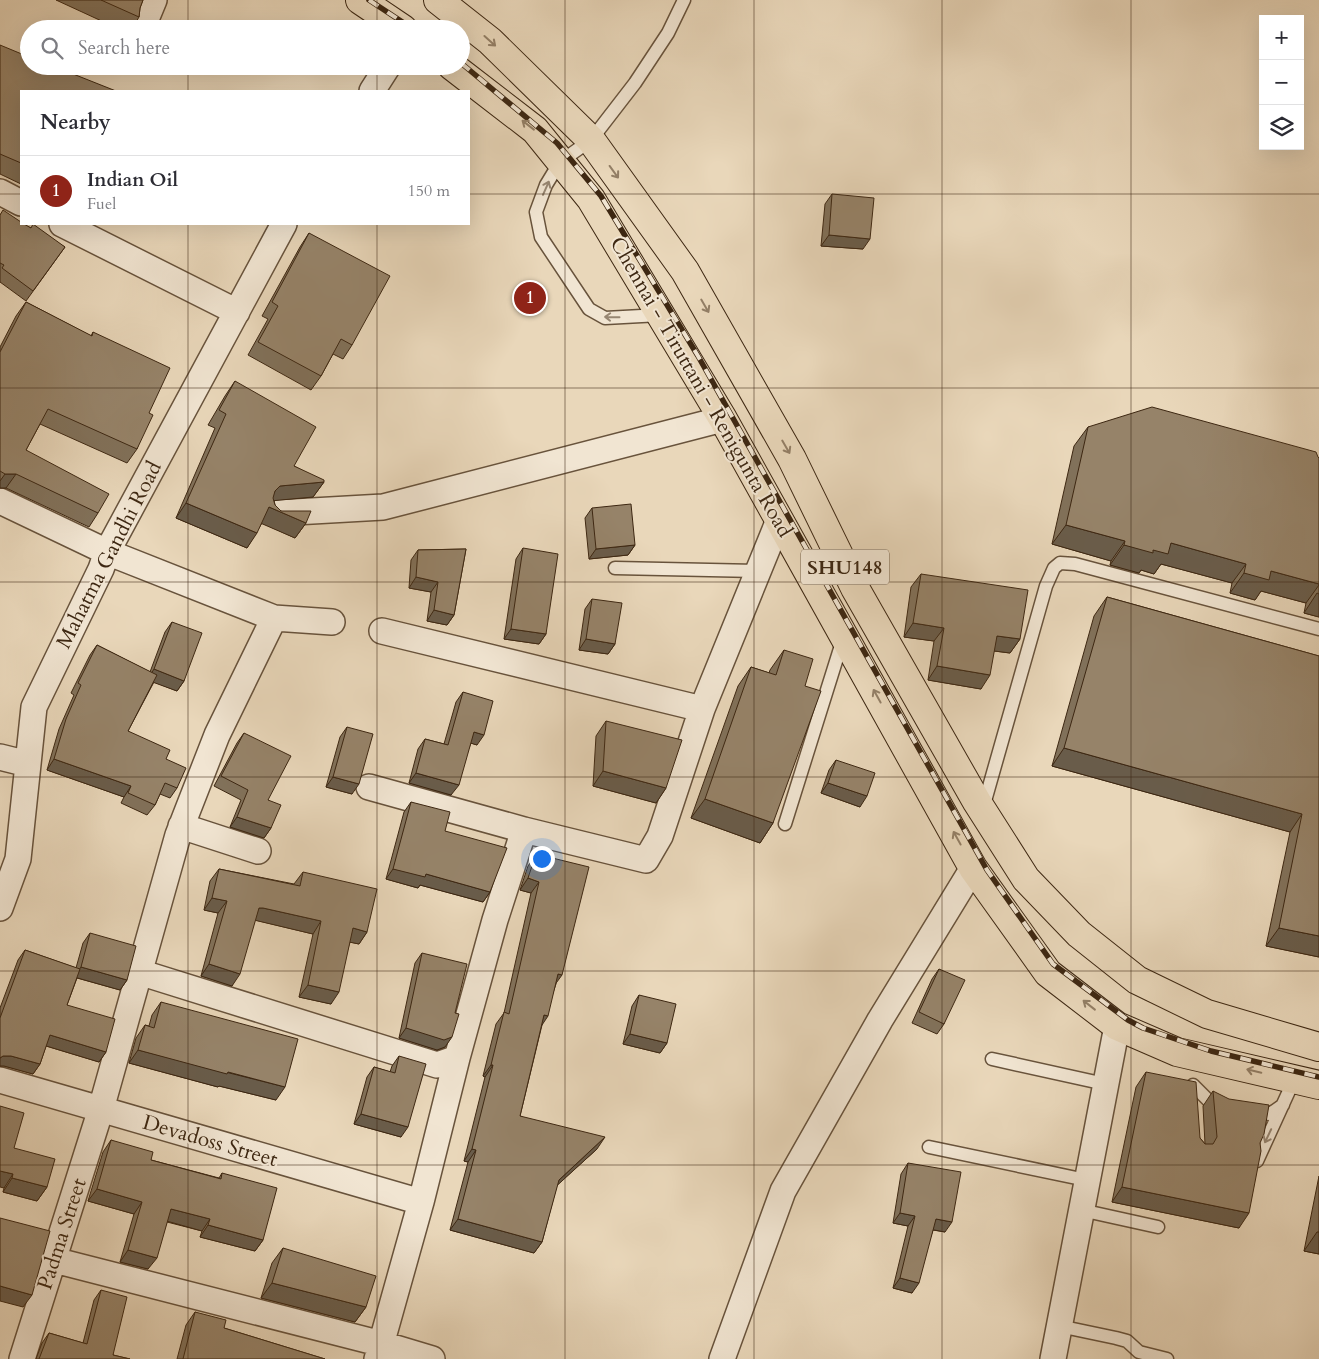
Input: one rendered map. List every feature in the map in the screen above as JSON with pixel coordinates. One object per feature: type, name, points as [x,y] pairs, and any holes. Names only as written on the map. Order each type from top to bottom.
[{"type":"highway","points":[[360,0],[390,20]]},
{"type":"highway","name":"Chennai - Tiruttani - Renigunta Road","points":[[438,0],[464,20]]},
{"type":"highway","name":"Chennai - Tiruttani - Renigunta Road","points":[[470,25],[490,40],[591,140],[684,271],[792,459],[856,588],[982,810],[1026,879],[1079,934],[1137,980],[1207,1014],[1319,1047]]},
{"type":"highway","name":"Chennai - Tiruttani - Renigunta Road","points":[[464,75],[535,130],[591,199],[723,418],[973,868],[1048,973],[1117,1026],[1177,1052],[1194,1071],[1307,1083]]},
{"type":"street","points":[[146,20],[154,0]]},
{"type":"street","points":[[373,90],[382,75]]},
{"type":"street","points":[[0,192],[20,202]]},
{"type":"street","points":[[64,225],[237,312]]},
{"type":"street","name":"Mahatma Gandhi Road","points":[[0,908],[18,859],[34,707],[101,569],[107,552],[283,225]]},
{"type":"street","points":[[277,513],[383,507],[723,418]]},
{"type":"street","points":[[0,501],[107,552],[274,618],[332,622]]},
{"type":"street","points":[[369,787],[524,830],[646,860],[660,836],[702,709],[756,571],[779,520]]},
{"type":"street","name":"Padma Street","points":[[22,1359],[101,1109],[181,826],[217,734],[274,618]]},
{"type":"street","points":[[382,631],[702,709]]},
{"type":"street","points":[[0,757],[28,764]]},
{"type":"street","points":[[181,826],[258,851]]},
{"type":"street","points":[[379,1351],[421,1202],[457,1058],[495,920],[524,830]]},
{"type":"street","points":[[722,1359],[783,1191],[880,1020],[973,868]]},
{"type":"street","points":[[139,972],[437,1065],[457,1058]]},
{"type":"street","points":[[1052,1359],[1117,1026]]},
{"type":"street","name":"Devadoss Street","points":[[0,1080],[421,1202]]},
{"type":"street","points":[[54,1260],[379,1351],[432,1359]]},
{"type":"lane","points":[[661,315],[605,318],[589,309],[541,237],[536,212],[546,185],[560,162],[591,140],[635,83],[668,33],[684,0]]},
{"type":"lane","points":[[982,810],[1046,586],[1054,568],[1060,563],[1075,564],[1319,629]]},
{"type":"lane","points":[[615,568],[756,571]]},
{"type":"lane","points":[[786,824],[844,636]]},
{"type":"lane","points":[[992,1059],[1105,1084]]},
{"type":"lane","points":[[1194,1071],[1208,1101],[1234,1108],[1270,1114],[1307,1083]]},
{"type":"lane","points":[[1194,1071],[1195,1108]]},
{"type":"lane","points":[[1257,1161],[1283,1105]]},
{"type":"lane","points":[[929,1147],[1086,1180]]},
{"type":"lane","points":[[1080,1210],[1158,1227]]},
{"type":"lane","points":[[1058,1326],[1127,1341],[1139,1352],[1167,1359]]},
{"type":"building","points":[[101,0],[143,0],[139,17]]},
{"type":"building","points":[[0,45],[20,53],[20,75],[76,75],[113,90],[20,90],[20,163],[0,154]]},
{"type":"building","points":[[832,194],[874,198],[870,239],[829,235]]},
{"type":"building","points":[[3,210],[20,221],[20,225],[26,225],[31,228],[34,225],[65,247],[33,291],[2,268],[4,265],[0,263],[0,215]]},
{"type":"building","points":[[309,233],[390,276],[352,345],[341,339],[321,376],[258,342],[278,306],[272,302]]},
{"type":"building","points":[[26,302],[92,336],[93,332],[170,368],[149,413],[153,415],[137,449],[48,409],[26,450],[109,494],[98,513],[16,474],[5,474],[0,471],[0,352]]},
{"type":"building","points":[[235,381],[316,427],[294,466],[324,480],[324,482],[280,486],[275,491],[273,498],[275,505],[281,511],[311,511],[306,523],[269,507],[257,533],[186,503],[226,414],[219,410]]},
{"type":"building","points":[[1152,407],[1316,452],[1319,458],[1319,584],[1271,571],[1269,580],[1244,573],[1246,564],[1171,543],[1168,554],[1153,550],[1153,553],[1124,545],[1125,541],[1066,525],[1088,427]]},
{"type":"building","points":[[631,504],[635,545],[596,549],[592,508]]},
{"type":"building","points":[[523,548],[558,554],[546,634],[511,629]]},
{"type":"building","points":[[466,549],[454,615],[434,610],[438,582],[416,577],[418,550]]},
{"type":"building","points":[[921,574],[1028,590],[1020,639],[997,636],[990,675],[937,666],[944,628],[913,623]]},
{"type":"building","points":[[1107,597],[1319,656],[1319,936],[1279,928],[1302,814],[1064,748]]},
{"type":"building","points":[[592,599],[622,603],[615,644],[586,639]]},
{"type":"building","points":[[172,622],[202,633],[184,681],[154,669]]},
{"type":"building","points":[[97,645],[157,675],[128,731],[170,750],[166,759],[186,768],[177,788],[165,783],[155,805],[128,793],[131,786],[54,759],[66,719],[81,685],[78,683]]},
{"type":"building","points":[[784,650],[813,659],[805,686],[821,691],[773,823],[705,799],[751,667],[776,675]]},
{"type":"building","points":[[463,692],[493,701],[484,735],[474,732],[459,785],[416,773],[425,739],[448,745]]},
{"type":"building","points":[[606,721],[682,740],[666,788],[603,771]]},
{"type":"building","points":[[347,727],[373,734],[359,784],[333,777]]},
{"type":"building","points":[[244,733],[291,756],[268,800],[281,805],[271,828],[237,817],[248,790],[221,776]]},
{"type":"building","points":[[836,760],[875,773],[867,796],[828,783]]},
{"type":"building","points":[[411,802],[450,812],[445,831],[507,848],[490,892],[426,874],[425,877],[393,869]]},
{"type":"building","points":[[536,854],[589,867],[562,975],[558,974],[548,1016],[544,1015],[520,1116],[605,1137],[559,1180],[542,1242],[458,1219],[476,1150],[472,1149],[493,1065],[491,1065],[504,1012],[509,1014],[539,882],[528,878]]},
{"type":"building","points":[[219,869],[300,886],[303,872],[377,889],[367,932],[353,928],[339,992],[308,985],[321,921],[263,908],[259,908],[240,974],[209,964],[227,901],[212,898]]},
{"type":"building","points":[[90,933],[136,946],[127,980],[81,967]]},
{"type":"building","points":[[25,950],[80,969],[67,1005],[115,1019],[106,1052],[50,1035],[40,1064],[11,1056],[0,1058],[0,1018]]},
{"type":"building","points":[[422,953],[467,964],[455,1013],[459,1014],[452,1037],[444,1040],[406,1028]]},
{"type":"building","points":[[939,969],[965,980],[944,1024],[919,1012]]},
{"type":"building","points":[[639,995],[676,1004],[667,1043],[630,1034]]},
{"type":"building","points":[[161,1002],[298,1039],[285,1087],[228,1072],[227,1074],[138,1050],[145,1025],[154,1028]]},
{"type":"building","points":[[399,1056],[426,1064],[408,1127],[361,1114],[374,1067],[395,1073]]},
{"type":"building","points":[[1146,1072],[1196,1082],[1200,1138],[1205,1144],[1213,1144],[1217,1137],[1213,1091],[1229,1099],[1269,1105],[1264,1134],[1260,1143],[1261,1151],[1249,1213],[1122,1187]]},
{"type":"building","points":[[0,1106],[24,1113],[14,1148],[55,1159],[47,1187],[12,1178],[13,1174],[0,1171]]},
{"type":"building","points":[[111,1140],[153,1152],[151,1160],[221,1179],[222,1173],[277,1188],[263,1240],[208,1225],[210,1219],[171,1209],[157,1258],[128,1250],[142,1202],[97,1189]]},
{"type":"building","points":[[908,1163],[961,1172],[952,1222],[936,1219],[919,1283],[900,1278],[915,1216],[900,1213]]},
{"type":"building","points":[[0,1218],[50,1231],[32,1295],[0,1286]]},
{"type":"building","points":[[283,1248],[376,1276],[366,1307],[272,1283]]},
{"type":"building","points":[[101,1290],[127,1297],[113,1355],[130,1359],[39,1359],[49,1333],[87,1344]]},
{"type":"building","points":[[195,1312],[226,1320],[224,1328],[325,1359],[183,1359]]},
{"type":"railway","points":[[369,0],[399,20]]},
{"type":"railway","points":[[470,70],[557,143],[601,196],[698,356],[987,870],[1053,964],[1128,1020],[1143,1028],[1211,1051],[1319,1077]]},
{"type":"place","name":"Indian Oil","points":[[530,298]]}]
